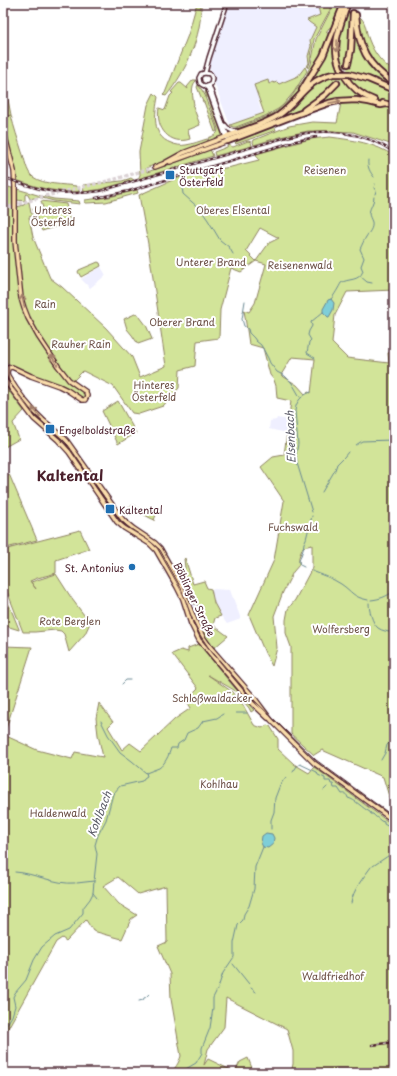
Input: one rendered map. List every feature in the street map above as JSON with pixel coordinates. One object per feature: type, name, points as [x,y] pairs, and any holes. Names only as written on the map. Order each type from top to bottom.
[{"type":"highway","points":[[295,100],[323,56],[344,7],[337,39],[336,52],[340,67],[348,82],[356,90],[370,99],[394,106]]},
{"type":"highway","points":[[348,64],[351,50],[354,14],[359,38],[366,55],[378,72],[394,84]]},
{"type":"highway","points":[[227,138],[242,130],[276,117],[288,108],[306,88],[324,76],[333,74],[350,74],[368,79],[394,90]]},
{"type":"highway","points":[[298,114],[319,100],[337,82]]},
{"type":"highway","points":[[227,138],[338,101],[356,100],[382,105],[386,104]]},
{"type":"main road","name":"Böblinger Straße","points":[[3,129],[13,166],[15,186],[14,242],[24,308],[38,336],[58,366],[69,380],[86,392],[87,396],[85,400],[82,400],[59,386],[31,376],[12,367],[8,368],[8,376],[34,411],[67,441],[120,516],[129,526],[160,548],[181,586],[203,637],[256,700],[270,720]]},
{"type":"main road","points":[[155,167],[181,159],[227,138]]},
{"type":"main road","name":"Böblinger Straße","points":[[3,378],[34,419],[62,443],[74,458],[117,522],[150,544],[156,550],[183,599],[191,624],[199,640],[250,701],[318,768],[394,822]]},
{"type":"street","points":[[227,3],[205,73],[201,74],[199,80],[200,83],[208,89],[227,138]]},
{"type":"street","points":[[205,73],[210,74],[212,78],[210,85],[212,95],[224,124],[227,138]]},
{"type":"street","points":[[205,86],[210,85]]},
{"type":"street","points":[[224,124],[228,130],[232,132],[242,130]]},
{"type":"shaded area","points":[[229,3],[316,3],[320,15],[307,20],[316,27],[310,40],[311,46],[307,56],[308,63],[297,76],[278,84],[281,92],[258,101],[262,113],[230,125],[211,70],[207,69]]},
{"type":"shaded area","points":[[101,267],[106,275],[90,288],[81,279]]},
{"type":"shaded area","points":[[277,418],[289,420],[287,433],[269,429],[270,421],[276,420]]},
{"type":"shaded area","points":[[211,589],[230,590],[241,619],[227,624],[215,607]]},
{"type":"shaded area","points":[[193,601],[194,604],[197,603],[204,624],[200,627],[190,602]]},
{"type":"green space","points":[[197,3],[201,4],[201,16],[196,41],[180,76],[166,96],[163,95],[188,35]]},
{"type":"green space","points":[[317,3],[324,3],[331,8],[314,39],[308,68],[308,56],[311,46],[310,40],[316,27],[307,20],[320,15]]},
{"type":"green space","points":[[338,3],[341,7],[333,27],[329,28],[326,32],[329,34],[328,43],[293,100],[279,113],[271,117],[239,130],[232,130],[268,116],[278,110],[289,100],[306,76],[311,64],[316,39],[333,6]]},
{"type":"green space","points":[[347,11],[351,13],[363,54],[376,72],[394,85],[394,88],[369,78],[344,72],[339,56],[338,44]]},
{"type":"green space","points":[[358,15],[363,20],[369,40],[376,54],[382,62],[394,71],[394,82],[379,70],[369,58],[360,30]]},
{"type":"green space","points":[[340,16],[334,42],[340,71],[333,71],[333,73],[304,89]]},
{"type":"green space","points":[[305,67],[307,71],[294,92],[278,109],[265,116],[236,127],[230,125],[264,113],[254,85],[268,80],[269,84],[277,82],[279,84],[298,76]]},
{"type":"green space","points":[[3,74],[12,120],[29,172],[37,180],[43,182],[76,186],[79,188],[79,192],[47,189],[16,180],[3,120]]},
{"type":"green space","points":[[329,76],[342,76],[347,84],[369,100],[353,99],[307,110],[314,103],[285,117],[234,136],[269,122],[311,85]]},
{"type":"green space","points":[[351,76],[394,91],[394,104],[376,100],[364,94],[346,77]]},
{"type":"green space","points":[[193,80],[196,81],[192,89],[193,106],[200,125],[188,130],[190,139],[176,140],[170,138],[159,122],[159,108],[165,110],[170,96],[173,93],[171,92],[179,83],[188,89],[187,87]]},
{"type":"green space","points":[[198,85],[206,97],[216,126],[217,131],[215,132],[197,87]]},
{"type":"green space","points":[[207,90],[223,133],[222,137],[209,142],[208,138],[216,134],[218,129],[205,92]]},
{"type":"green space","points":[[154,93],[158,97],[156,110],[157,130],[165,140],[173,144],[180,145],[191,144],[207,139],[208,142],[178,153],[168,160],[146,168],[147,172],[210,149],[213,156],[138,179],[140,175],[139,152],[148,105]]},
{"type":"green space","points":[[353,102],[394,109],[394,147],[390,144],[353,132],[328,131],[308,131],[280,137],[254,145],[254,140],[289,126],[312,122],[337,123],[341,103]]},
{"type":"green space","points":[[274,125],[276,130],[236,144],[235,143],[234,140]]},
{"type":"green space","points":[[330,137],[355,141],[379,148],[394,156],[394,290],[347,292],[335,315],[332,343],[347,358],[389,363],[388,353],[394,352],[394,361],[390,363],[391,364],[394,362],[394,805],[391,803],[383,777],[322,750],[314,755],[291,734],[291,647],[286,633],[286,620],[288,609],[295,600],[312,568],[312,545],[303,547],[299,557],[299,565],[293,572],[283,592],[274,616],[277,648],[272,666],[249,615],[274,560],[284,501],[261,467],[273,457],[284,455],[291,401],[277,398],[276,386],[270,375],[263,348],[249,344],[244,310],[249,312],[255,303],[266,264],[256,261],[241,272],[231,268],[220,310],[219,338],[197,341],[195,366],[180,370],[179,388],[163,406],[139,414],[132,413],[113,386],[83,371],[71,383],[85,393],[83,398],[3,361],[3,201],[5,186],[12,188],[13,238],[17,238],[17,207],[29,202],[31,213],[34,215],[29,217],[33,237],[50,278],[62,287],[106,328],[132,357],[140,377],[166,366],[148,244],[139,195],[175,179],[194,173],[231,167],[259,160],[256,154],[310,139]],"holes":[[[260,228],[279,238],[269,243],[256,261],[246,251]],[[292,357],[315,359],[311,393],[308,392],[305,394],[297,385],[281,375]]]},
{"type":"green space","points":[[248,141],[251,142],[252,146],[215,156],[214,152],[227,147],[228,145],[233,147]]},
{"type":"green space","points":[[131,178],[134,180],[102,189],[84,192],[83,185],[122,181]]},
{"type":"green space","points":[[17,189],[54,199],[79,201],[80,204],[54,201],[38,197],[30,199],[26,194],[25,201],[17,200]]},
{"type":"green space","points":[[137,190],[138,193],[106,202],[85,203],[85,200],[109,197]]},
{"type":"green space","name":"Unteres Österfeld","points":[[41,201],[66,204],[70,222],[42,231],[33,209],[43,208]]},
{"type":"green space","points":[[98,262],[101,266],[81,277],[78,272],[79,270]]},
{"type":"green space","points":[[137,313],[146,325],[152,339],[138,344],[127,329],[124,319]]},
{"type":"green space","points":[[3,383],[24,411],[13,423],[19,439],[3,448]]},
{"type":"green space","points":[[118,401],[136,433],[118,444],[102,411]]},
{"type":"green space","points":[[9,474],[37,540],[3,550],[3,481]]},
{"type":"green space","points":[[134,505],[145,513],[148,509],[156,515],[154,520],[141,513],[131,512],[128,507]]},
{"type":"green space","name":"Rote Berglen","points":[[80,530],[89,549],[56,560],[56,573],[30,581],[36,589],[31,582],[56,574],[90,623],[85,634],[69,652],[64,634],[61,631],[23,632],[3,581],[3,551]]},
{"type":"green space","points":[[185,558],[193,584],[204,581],[207,588],[211,589],[214,603],[221,616],[215,618],[213,625],[228,636],[214,648],[200,627],[204,624],[197,604],[194,604],[193,601],[190,602],[181,580],[185,578],[182,572],[185,568]]},
{"type":"green space","points":[[3,590],[19,629],[19,630],[3,625]]},
{"type":"green space","points":[[199,644],[254,710],[251,712],[234,690],[208,675],[231,691],[243,705],[254,725],[262,728],[267,725],[270,726],[278,739],[278,749],[294,764],[309,773],[314,767],[394,826],[394,1073],[353,1073],[351,1068],[335,1068],[335,1073],[291,1073],[293,1051],[287,1029],[226,998],[224,1027],[208,1049],[204,1065],[208,1059],[235,1072],[240,1062],[248,1058],[254,1073],[169,1073],[175,1068],[181,1056],[171,999],[170,974],[158,946],[167,942],[166,886],[138,894],[118,877],[103,886],[119,904],[137,915],[131,919],[122,939],[93,931],[86,920],[66,941],[62,938],[56,942],[3,1037],[3,646],[32,647],[4,735],[37,750],[72,759],[75,752],[103,757],[96,718],[99,703],[113,722],[108,727],[122,750],[130,743],[141,751],[175,719],[191,708],[186,700],[198,688],[172,654],[181,650],[188,652],[188,648]]},
{"type":"water","points":[[331,299],[334,303],[333,310],[328,317],[323,312],[323,309],[328,300]]},
{"type":"water","points":[[266,833],[272,834],[274,838],[273,844],[268,848],[263,847],[261,843],[262,836]]},
{"type":"waterway","name":"Elsenbach","points":[[368,160],[369,169],[374,177]]},
{"type":"waterway","name":"Elsenbach","points":[[375,184],[375,194]]},
{"type":"waterway","points":[[182,186],[183,194],[201,210],[220,240],[229,247],[233,254]]},
{"type":"waterway","name":"Elsenbach","points":[[331,299],[341,283],[359,277],[363,271],[361,266],[364,258],[360,249],[372,227],[369,213],[374,197]]},
{"type":"waterway","points":[[240,263],[244,267]]},
{"type":"waterway","points":[[360,276],[367,282],[372,283]]},
{"type":"waterway","points":[[245,301],[242,319],[244,326],[261,345],[270,363],[277,372],[285,376],[292,383],[300,397]]},
{"type":"waterway","name":"Elsenbach","points":[[315,358],[307,353],[309,342],[311,340],[308,335],[312,326],[311,322],[323,312]]},
{"type":"waterway","name":"Elsenbach","points":[[311,392],[300,399],[295,411],[298,444],[296,455],[297,463],[312,512]]},
{"type":"waterway","points":[[356,445],[362,441],[392,440],[394,438]]},
{"type":"waterway","points":[[322,492],[337,464],[348,452]]},
{"type":"waterway","name":"Elsenbach","points":[[304,567],[300,565],[299,561],[312,516]]},
{"type":"waterway","points":[[312,571],[334,580],[356,596],[368,600]]},
{"type":"waterway","points":[[371,600],[383,597],[394,591]]},
{"type":"waterway","points":[[369,603],[371,616],[376,626],[381,630],[394,633]]},
{"type":"waterway","points":[[122,684],[126,680],[130,680]]},
{"type":"waterway","name":"Kohlbach","points":[[236,713],[247,713]]},
{"type":"waterway","name":"Kohlbach","points":[[3,1031],[12,1016],[15,1006],[13,997],[26,980],[34,960],[42,947],[55,936],[69,930],[83,913],[83,908],[93,893],[97,854],[95,845],[98,835],[106,820],[113,794],[120,786],[142,781],[147,776],[146,773],[157,769],[163,764],[171,748],[177,748],[178,744],[184,740],[187,733],[198,728],[203,721],[217,718],[223,714]]},
{"type":"waterway","points":[[101,721],[108,735],[120,752],[146,773]]},
{"type":"waterway","points":[[381,760],[387,745],[391,741],[394,731]]},
{"type":"waterway","points":[[293,772],[300,764],[317,772],[318,775],[325,778],[325,781],[330,781],[334,788],[338,788],[342,794],[346,794],[348,798],[356,802],[394,830]]},
{"type":"waterway","points":[[271,829],[275,798],[280,785],[286,777]]},
{"type":"waterway","points":[[324,790],[327,787]]},
{"type":"waterway","points":[[218,988],[223,973],[234,957],[234,943],[238,925],[243,920],[244,914],[249,906],[254,889],[255,867],[263,847]]},
{"type":"waterway","points":[[373,866],[394,852]]},
{"type":"waterway","points":[[351,903],[356,889],[371,867]]},
{"type":"waterway","points":[[15,872],[30,874],[52,881],[75,883]]},
{"type":"waterway","points":[[77,883],[94,881]]},
{"type":"waterway","name":"Kohlbach","points":[[93,893],[97,898]]},
{"type":"waterway","points":[[233,964],[249,984]]},
{"type":"waterway","points":[[251,988],[256,992]]},
{"type":"waterway","points":[[179,1073],[196,1063],[202,1053],[202,1048],[210,1028],[213,998],[217,990]]},
{"type":"waterway","points":[[139,1001],[143,1000],[149,994]]},
{"type":"tunnel","points":[[355,3],[356,15]]},
{"type":"tunnel","points":[[337,83],[348,64]]},
{"type":"tunnel","points":[[3,209],[41,197],[116,179],[155,167]]},
{"type":"tram line","points":[[3,148],[6,170],[3,196]]},
{"type":"tram line","points":[[3,369],[10,383],[34,414],[68,445],[119,519],[160,550],[181,588],[193,621],[200,635],[208,647],[253,699],[316,760],[394,817]]},
{"type":"railway","points":[[3,177],[39,189],[62,193],[86,193],[100,191],[287,137],[315,132],[356,135],[369,139],[394,152]]},
{"type":"railway","points":[[96,198],[129,191],[296,141],[316,137]]},
{"type":"railway","points":[[372,1045],[394,1042]]},
{"type":"place","name":"Stuttgart Österfeld","points":[[170,175]]},
{"type":"place","name":"Engelboldstraße","points":[[50,429]]},
{"type":"place","name":"Kaltental","points":[[110,509]]},
{"type":"place","name":"St. Antonius","points":[[132,567]]},
{"type":"district","name":"Kaltental","points":[[70,475]]},
{"type":"park label","name":"Reisenen","points":[[325,169]]},
{"type":"park label","name":"Oberes Elsental","points":[[233,209]]},
{"type":"park label","name":"Unterer Brand","points":[[211,261]]},
{"type":"park label","name":"Reisenenwald","points":[[300,264]]},
{"type":"park label","name":"Rain","points":[[45,303]]},
{"type":"park label","name":"Oberer Brand","points":[[182,321]]},
{"type":"park label","name":"Rauher Rain","points":[[81,343]]},
{"type":"park label","name":"Hinteres Österfeld","points":[[154,390]]},
{"type":"park label","name":"Fuchswald","points":[[293,526]]},
{"type":"park label","name":"Wolfersberg","points":[[341,628]]},
{"type":"park label","name":"Schloßwaldäcker","points":[[212,697]]},
{"type":"park label","name":"Kohlhau","points":[[219,783]]},
{"type":"park label","name":"Haldenwald","points":[[58,812]]},
{"type":"park label","name":"Waldfriedhof","points":[[333,975]]}]
